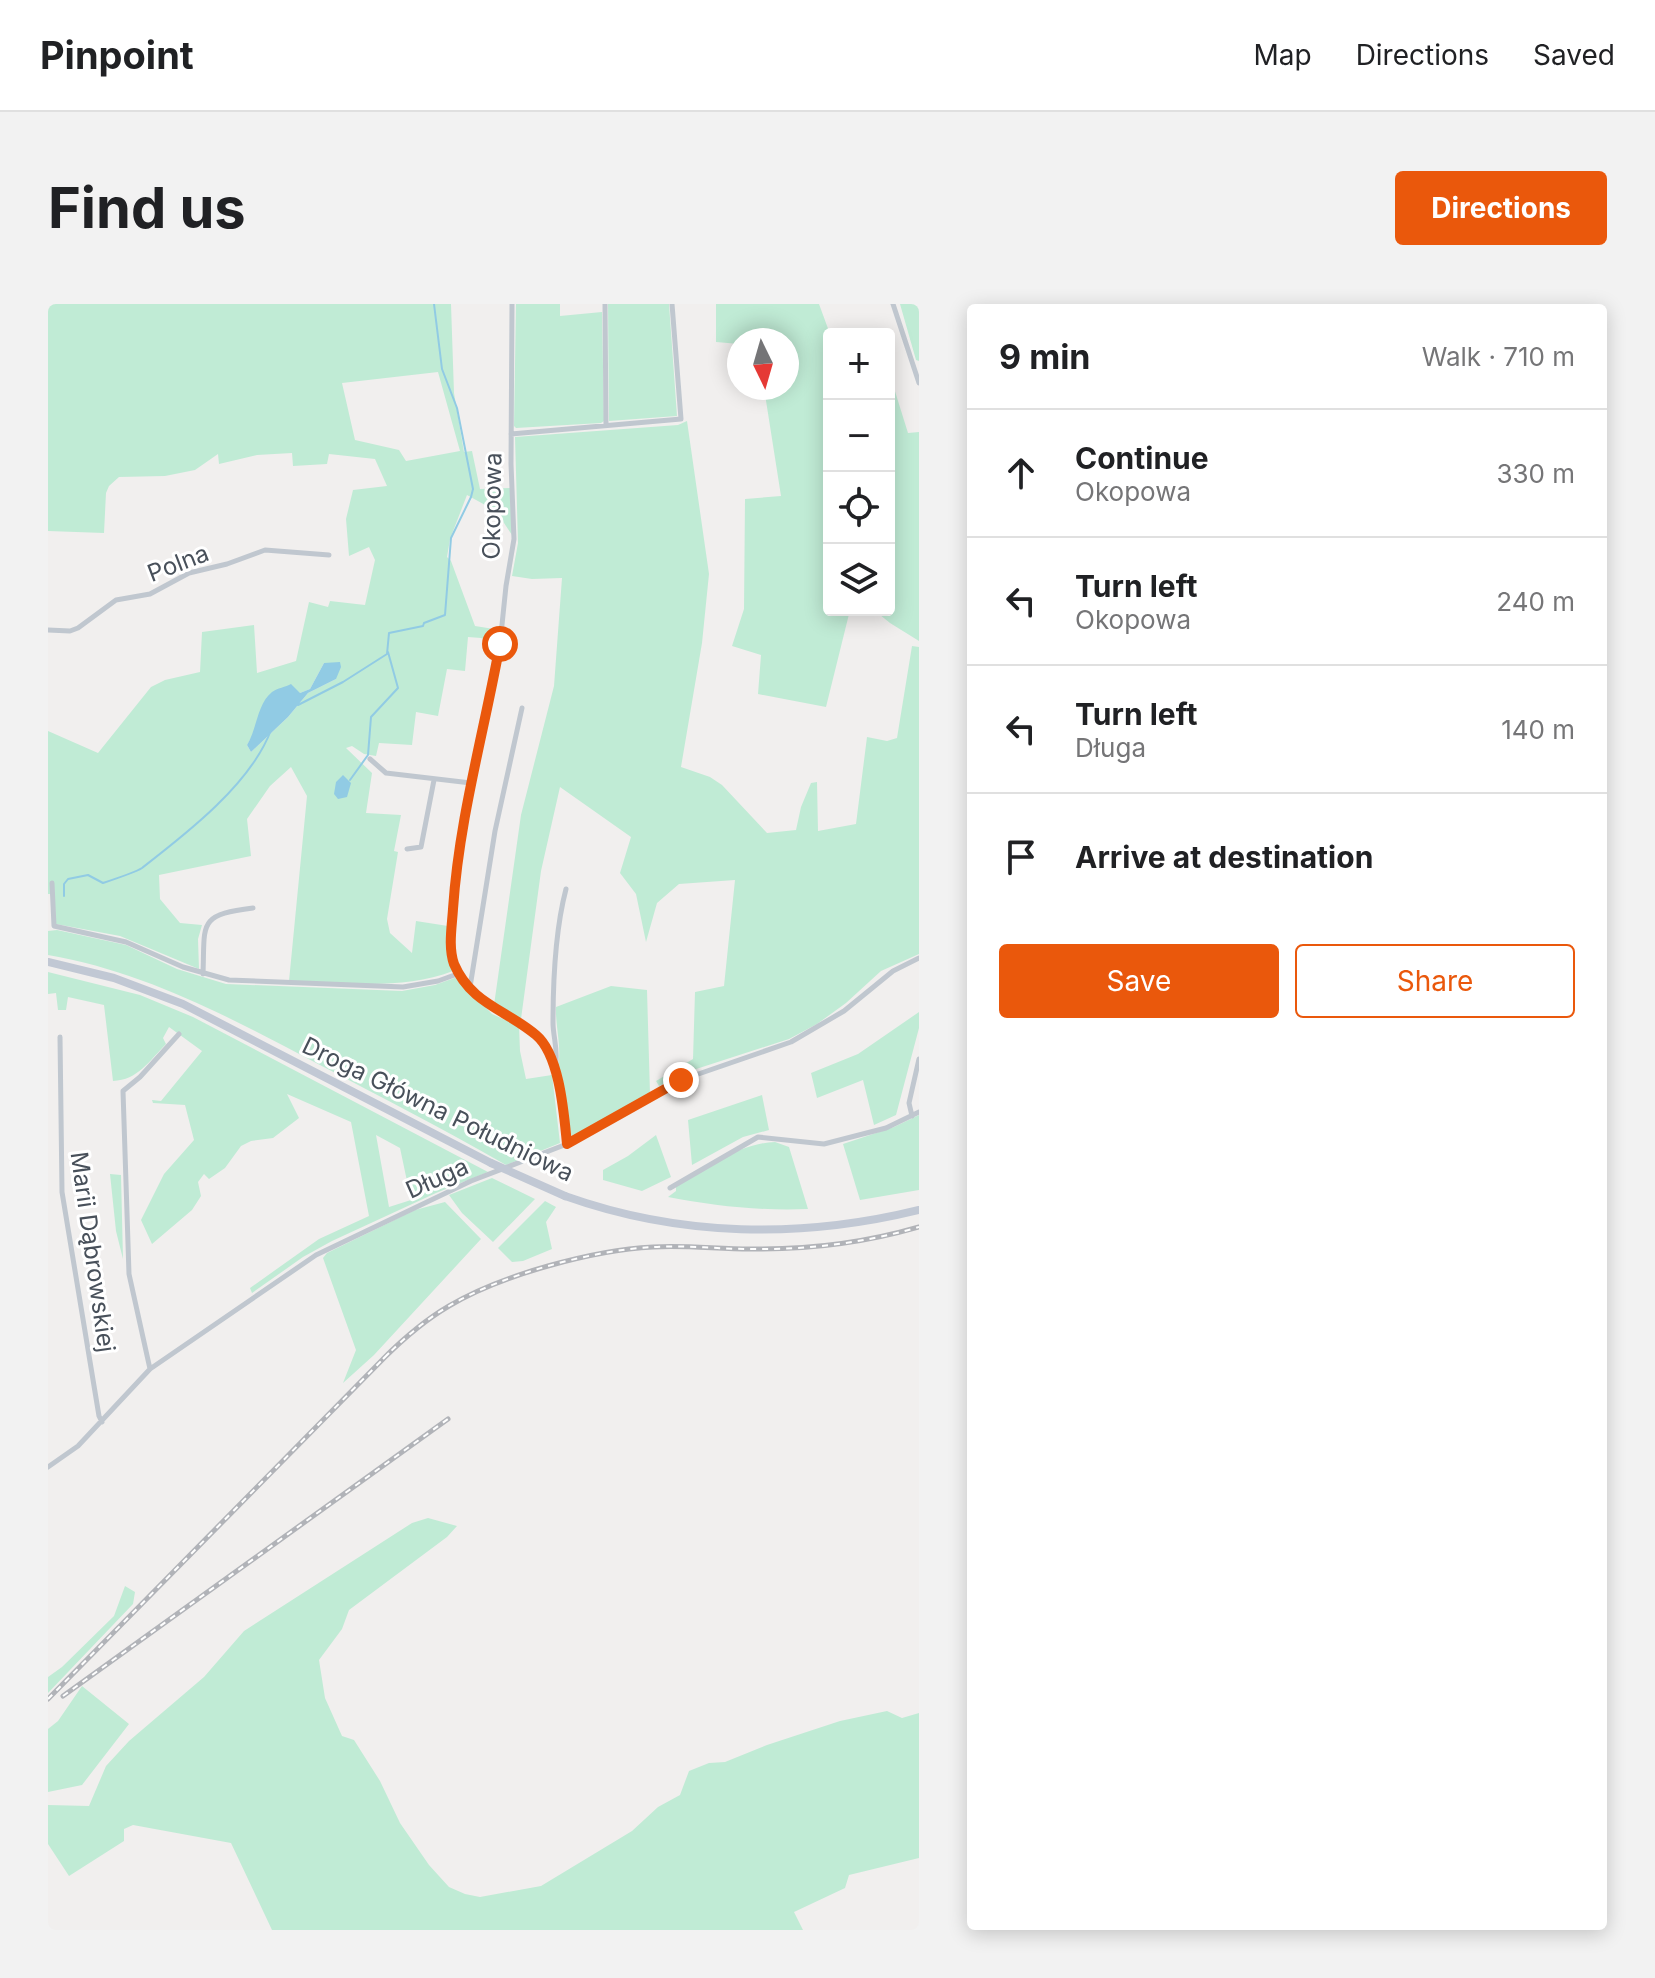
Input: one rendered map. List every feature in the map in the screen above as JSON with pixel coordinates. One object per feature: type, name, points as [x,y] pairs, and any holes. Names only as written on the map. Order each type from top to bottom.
[{"type":"main road","name":"Droga Główna Południowa","points":[[48,962],[103,975],[183,1004],[491,1163],[565,1196],[611,1210],[661,1221],[745,1230],[835,1226],[919,1210]]},
{"type":"street","name":"Okopowa","points":[[512,304],[514,539],[491,696],[471,783],[455,884],[451,935],[454,962],[470,987],[492,1008],[538,1036],[555,1068],[567,1144]]},
{"type":"street","points":[[605,304],[606,426]]},
{"type":"street","points":[[511,434],[681,419],[672,304]]},
{"type":"street","points":[[893,304],[919,383]]},
{"type":"street","name":"Polna","points":[[48,630],[70,631],[116,600],[150,594],[189,573],[265,550],[329,555]]},
{"type":"street","points":[[470,987],[495,831],[522,708]]},
{"type":"street","points":[[370,759],[386,773],[471,783]]},
{"type":"street","points":[[407,849],[421,847],[434,780]]},
{"type":"street","points":[[52,883],[54,926],[126,942],[203,974],[229,980],[403,987],[438,981],[460,973]]},
{"type":"street","name":"Okopowa","points":[[555,1068],[556,956],[566,889]]},
{"type":"street","points":[[203,974],[205,929],[211,918],[218,913],[253,908]]},
{"type":"street","name":"Długa","points":[[48,1467],[78,1446],[150,1369],[316,1255],[471,1181],[567,1144],[681,1080],[791,1042],[818,1029],[893,971],[919,958]]},
{"type":"street","points":[[150,1369],[129,1274],[123,1091],[179,1034]]},
{"type":"street","name":"Marii Dąbrowskiej","points":[[60,1037],[62,1192],[102,1422]]},
{"type":"street","points":[[912,1116],[909,1103],[919,1059]]},
{"type":"street","points":[[670,1188],[758,1137],[824,1144],[886,1128],[919,1112]]},
{"type":"green space","points":[[48,304],[451,304],[454,393],[464,452],[472,451],[480,489],[510,488],[512,535],[496,511],[467,495],[450,539],[447,557],[475,626],[494,629],[500,625],[497,645],[481,638],[468,637],[465,671],[447,669],[438,716],[416,712],[412,745],[379,743],[376,756],[364,754],[352,746],[346,748],[372,773],[366,813],[401,815],[387,919],[390,933],[412,953],[416,921],[448,926],[448,956],[453,971],[393,983],[289,981],[307,796],[291,767],[270,786],[247,819],[251,856],[159,875],[160,899],[180,923],[202,925],[198,939],[199,969],[120,936],[56,924],[54,894],[48,894],[48,731],[98,753],[151,687],[165,680],[200,672],[202,632],[254,625],[257,673],[296,661],[309,602],[328,607],[330,601],[365,605],[375,560],[369,547],[349,556],[346,519],[353,490],[387,486],[375,459],[329,454],[327,464],[293,466],[292,453],[257,455],[219,464],[218,454],[195,470],[165,476],[119,477],[106,493],[104,533],[48,531]],"holes":[[[438,372],[460,451],[406,461],[399,450],[355,440],[342,383]],[[324,663],[336,679],[308,693],[251,752],[247,745],[254,733],[300,693],[310,689]]]},
{"type":"green space","points":[[516,304],[560,304],[560,316],[602,312],[604,421],[514,426]]},
{"type":"green space","points":[[608,304],[669,304],[677,416],[609,421]]},
{"type":"green space","points":[[716,304],[819,304],[828,328],[823,328],[823,616],[849,616],[826,707],[758,694],[761,655],[732,646],[744,609],[745,499],[781,496],[766,400],[799,400],[799,328],[727,328],[727,343],[716,342]]},
{"type":"green space","points":[[900,304],[919,304],[919,361],[916,360]]},
{"type":"green space","points":[[895,391],[908,433],[919,432],[919,641],[881,616],[895,616]]},
{"type":"green space","points":[[687,421],[709,574],[702,643],[681,767],[710,777],[722,785],[767,833],[796,830],[811,783],[817,782],[818,831],[856,824],[867,737],[887,741],[897,738],[912,646],[919,647],[919,954],[881,971],[846,1003],[789,1039],[690,1071],[659,1086],[656,1081],[693,1059],[695,992],[724,986],[735,880],[679,884],[657,903],[646,942],[636,894],[620,873],[631,837],[560,787],[541,871],[521,1019],[494,1005],[521,815],[554,686],[562,578],[512,576],[518,543],[515,437],[678,425]]},
{"type":"green space","points":[[57,930],[126,945],[177,969],[226,984],[402,991],[457,977],[492,1014],[519,1026],[526,1079],[552,1075],[560,1143],[506,1165],[220,1014],[154,985],[48,955],[48,931]]},
{"type":"green space","points":[[48,972],[140,995],[193,1017],[488,1172],[332,1241],[252,1293],[250,1288],[319,1239],[369,1216],[351,1122],[287,1094],[299,1118],[273,1138],[251,1141],[241,1146],[225,1168],[209,1179],[204,1174],[198,1182],[201,1196],[192,1210],[152,1244],[141,1220],[164,1174],[194,1140],[185,1105],[153,1103],[152,1100],[161,1101],[202,1051],[169,1027],[163,1038],[166,1044],[148,1063],[129,1077],[113,1081],[104,1005],[68,997],[66,1010],[58,1010],[56,993],[48,994]],"holes":[[[376,1135],[400,1148],[411,1200],[389,1207]]]},
{"type":"green space","points":[[611,986],[647,990],[650,1094],[572,1138],[557,1068],[556,1007]]},
{"type":"green space","points":[[919,1012],[919,1028],[896,1115],[874,1125],[863,1080],[817,1098],[811,1073],[858,1054]]},
{"type":"green space","points":[[762,1095],[769,1130],[743,1137],[692,1165],[688,1120]]},
{"type":"green space","points":[[919,1115],[919,1190],[860,1200],[843,1144]]},
{"type":"green space","points":[[656,1135],[671,1177],[642,1191],[603,1180],[603,1170]]},
{"type":"green space","points":[[775,1142],[789,1147],[808,1209],[738,1207],[668,1197],[676,1191],[676,1185],[724,1158],[749,1147]]},
{"type":"green space","points":[[110,1174],[121,1175],[123,1259],[116,1231]]},
{"type":"green space","points":[[492,1178],[535,1199],[493,1242],[462,1213],[449,1195]]},
{"type":"green space","points":[[545,1201],[556,1207],[546,1222],[552,1249],[523,1261],[512,1262],[498,1248]]},
{"type":"green space","points":[[445,1202],[481,1239],[374,1355],[343,1383],[356,1350],[323,1258],[327,1253],[415,1210]]},
{"type":"green space","points":[[428,1518],[457,1526],[447,1537],[349,1610],[342,1629],[319,1660],[325,1698],[342,1736],[354,1740],[380,1781],[400,1823],[429,1865],[449,1887],[480,1897],[541,1886],[632,1831],[658,1807],[680,1795],[689,1771],[709,1763],[725,1762],[840,1721],[887,1711],[902,1718],[919,1713],[919,1858],[849,1875],[845,1888],[794,1912],[803,1930],[272,1930],[231,1843],[133,1825],[124,1829],[124,1841],[69,1876],[48,1844],[48,1805],[89,1806],[106,1766],[129,1741],[204,1677],[244,1631],[412,1523]]},
{"type":"green space","points":[[125,1586],[135,1592],[133,1604],[48,1693],[48,1677],[114,1616]]},
{"type":"green space","points":[[82,1686],[129,1724],[82,1785],[48,1792],[48,1729],[58,1721]]},
{"type":"water","points":[[340,662],[336,679],[308,693],[251,752],[247,745],[267,697],[276,689],[291,684],[300,693],[310,689],[324,663]]},
{"type":"water","points":[[343,775],[351,783],[347,797],[338,799],[334,794],[336,782]]},
{"type":"waterway","points":[[298,705],[343,682],[387,654],[389,633],[423,626],[445,615],[451,538],[473,489],[457,408],[442,369],[434,304]]},
{"type":"waterway","points":[[350,780],[368,755],[371,717],[398,688],[388,652]]},
{"type":"waterway","points":[[64,896],[64,884],[68,879],[88,875],[103,883],[118,878],[142,868],[178,840],[216,806],[249,770],[271,730]]},
{"type":"railway","points":[[383,1359],[423,1324],[470,1295],[521,1274],[576,1259],[653,1247],[814,1247],[919,1227]]},
{"type":"railway","points":[[48,1699],[389,1353]]},
{"type":"railway","points":[[63,1696],[448,1419]]},
{"type":"route","points":[[500,644],[489,709],[471,783],[455,884],[451,935],[454,962],[465,982],[492,1008],[538,1036],[555,1068],[567,1144],[681,1080]]}]
